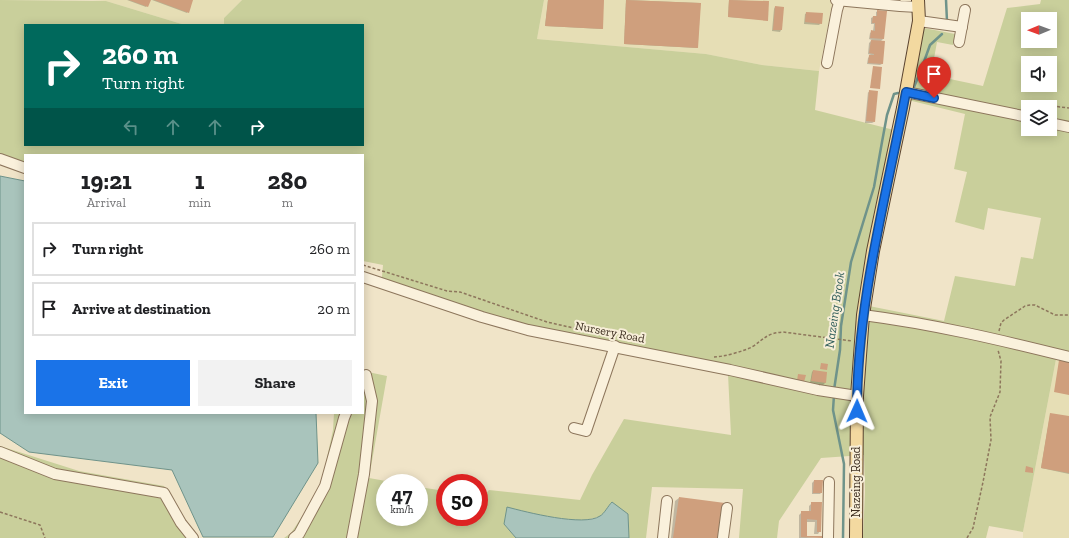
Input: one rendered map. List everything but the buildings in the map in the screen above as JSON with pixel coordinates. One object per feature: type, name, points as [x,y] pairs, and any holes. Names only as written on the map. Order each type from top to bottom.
[{"type":"main road","name":"Nazeing Road","points":[[856,538],[857,396],[863,315],[874,244],[906,92],[919,21],[918,3]]},
{"type":"street","points":[[836,0],[918,3]]},
{"type":"street","points":[[827,63],[840,0]]},
{"type":"street","points":[[959,42],[965,10]]},
{"type":"street","points":[[919,21],[962,27]]},
{"type":"street","points":[[906,92],[1021,116]]},
{"type":"street","points":[[1057,124],[1069,127]]},
{"type":"street","points":[[0,159],[24,168]]},
{"type":"street","name":"Nursery Road","points":[[364,277],[482,317],[528,330],[614,342],[730,370],[829,392],[857,396]]},
{"type":"street","points":[[863,315],[915,322],[996,339],[1069,357]]},
{"type":"street","points":[[574,428],[586,431],[614,342]]},
{"type":"street","points":[[352,538],[364,474],[372,400],[366,375],[364,379]]},
{"type":"street","points":[[294,538],[299,534],[325,486],[346,414]]},
{"type":"street","points":[[0,452],[55,474],[164,493],[181,523],[193,538]]},
{"type":"street","points":[[828,538],[829,482]]},
{"type":"street","points":[[663,538],[667,501]]},
{"type":"street","points":[[723,538],[727,508]]},
{"type":"path","points":[[1057,107],[1069,108]]},
{"type":"path","points":[[364,265],[447,291],[460,292],[547,322],[614,342]]},
{"type":"path","points":[[967,538],[973,528],[991,440],[990,417],[1000,392],[1001,361],[996,339],[1001,323],[1025,306],[1035,305],[1055,315],[1069,315]]},
{"type":"path","points":[[712,357],[751,348],[767,335],[774,332],[856,341]]},
{"type":"path","points":[[0,512],[40,525],[45,538]]},
{"type":"shaded area","points":[[93,0],[242,0],[224,18],[224,24],[182,24],[106,1]]},
{"type":"shaded area","points":[[544,0],[833,0],[819,71],[762,65],[706,54],[537,39]]},
{"type":"shaded area","points":[[1057,354],[1069,357],[1069,538],[1023,538],[1023,532]]},
{"type":"green space","points":[[0,0],[106,1],[182,24],[24,24],[24,146],[364,146],[364,24],[224,24],[224,18],[242,0],[544,0],[537,39],[706,54],[762,65],[819,71],[815,110],[902,132],[885,206],[869,306],[944,321],[955,276],[1015,286],[1021,257],[1033,259],[1041,218],[988,208],[984,230],[955,222],[967,172],[954,169],[965,114],[908,100],[924,28],[955,34],[953,45],[937,42],[931,75],[983,86],[1007,8],[1040,4],[1041,0],[1069,0],[1069,357],[1057,354],[1023,532],[989,526],[986,538],[863,538],[865,492],[864,455],[821,458],[779,521],[777,538],[739,538],[743,489],[652,487],[646,538],[629,538],[628,515],[599,517],[580,521],[545,516],[504,524],[516,538],[284,538],[291,533],[320,490],[333,430],[334,414],[364,414],[364,371],[387,376],[369,478],[376,479],[376,526],[428,526],[428,488],[436,490],[436,526],[488,526],[489,490],[580,500],[592,475],[624,419],[731,435],[728,374],[538,337],[459,315],[381,288],[383,265],[364,261],[364,154],[24,154],[24,165],[0,155]]},
{"type":"green space","points":[[0,446],[79,471],[164,486],[193,533],[198,538],[0,538]]},
{"type":"water","points":[[0,176],[24,181],[24,414],[316,414],[318,463],[273,537],[203,537],[172,470],[29,452],[0,433]]},
{"type":"water","points":[[612,502],[628,514],[629,538],[516,538],[504,524],[507,507],[555,518],[581,520],[592,519],[600,516]]},
{"type":"waterway","name":"Nazeing Brook","points":[[946,0],[947,21]]},
{"type":"waterway","name":"Nazeing Brook","points":[[914,87],[930,45],[942,34]]},
{"type":"waterway","name":"Nazeing Brook","points":[[834,390],[840,350],[841,326],[851,262],[874,187],[887,115],[894,94],[898,93]]},
{"type":"waterway","name":"Nazeing Brook","points":[[834,395],[833,410],[844,464],[843,538]]},
{"type":"route","points":[[857,411],[858,369],[863,315],[875,239],[906,92],[934,98]]}]
